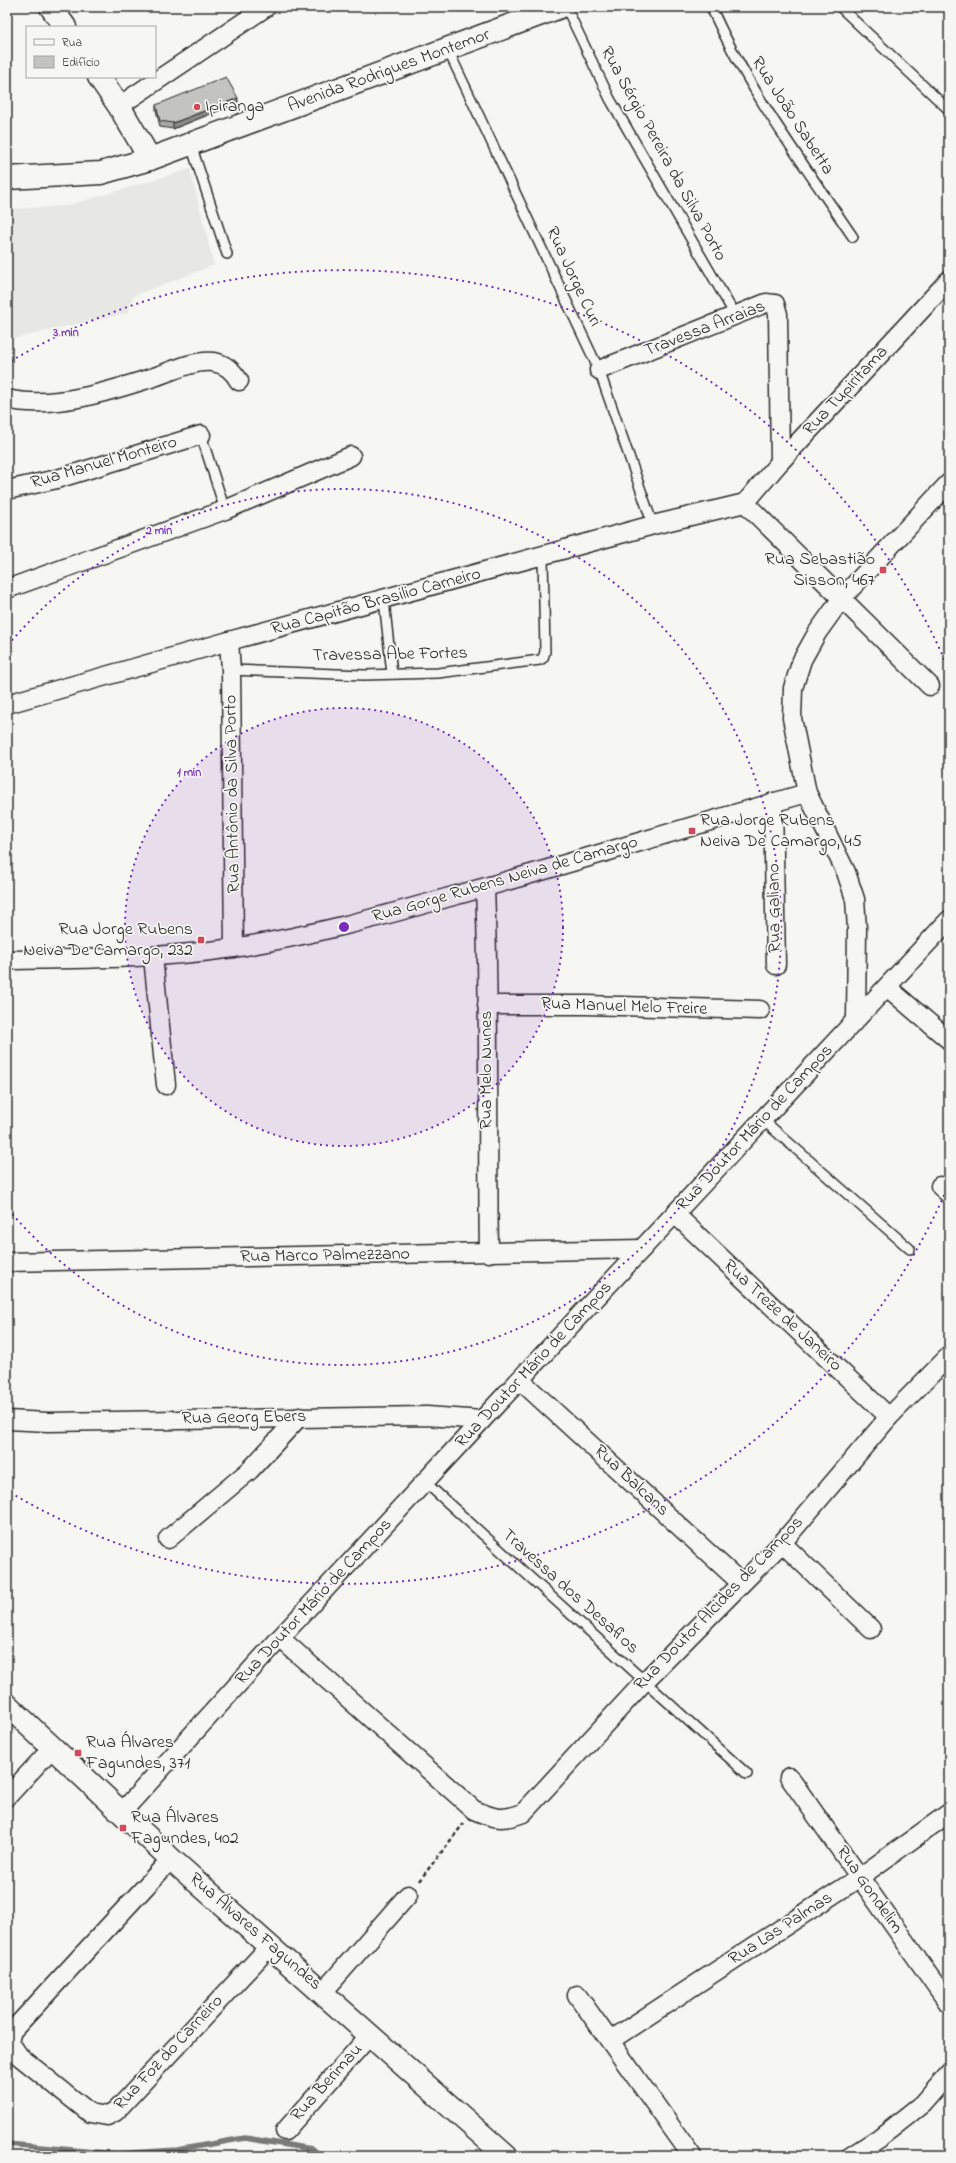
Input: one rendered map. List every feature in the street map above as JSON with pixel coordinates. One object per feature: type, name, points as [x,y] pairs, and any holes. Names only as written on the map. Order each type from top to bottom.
[{"type":"street","points":[[51,7],[63,26]]},
{"type":"street","points":[[119,106],[266,7]]},
{"type":"street","name":"Avenida Rodrigues Montemor","points":[[7,178],[101,174],[150,159],[448,50],[560,7]]},
{"type":"street","points":[[100,78],[119,106],[150,159]]},
{"type":"street","name":"Rua Tupiritama","points":[[745,503],[780,462],[949,280]]},
{"type":"street","name":"Travessa Arraias","points":[[599,370],[766,303],[775,304],[778,308],[780,462]]},
{"type":"street","points":[[7,399],[44,402],[75,397],[111,390],[184,367],[211,362],[232,370],[240,381]]},
{"type":"street","name":"Rua Manuel Monteiro","points":[[7,490],[57,479],[201,435]]},
{"type":"street","points":[[7,589],[226,510],[351,456]]},
{"type":"street","points":[[856,1020],[857,929],[854,899],[846,872],[807,793],[792,718],[793,688],[802,660],[817,633],[842,598],[949,483]]},
{"type":"street","points":[[745,503],[930,686]]},
{"type":"street","name":"Rua Capitão Brasilio Carneiro","points":[[7,704],[229,641],[543,557],[653,525],[745,503]]},
{"type":"street","name":"Rua Antônio da Silva Porto","points":[[229,641],[231,670],[234,948]]},
{"type":"street","name":"Rua Gorge Rubens Neiva de Camargo","points":[[7,960],[152,957],[234,948],[380,917],[485,888],[807,793]]},
{"type":"street","name":"Rua Galiano","points":[[774,802],[776,965]]},
{"type":"street","name":"Rua Melo Nunes","points":[[485,888],[488,950],[487,1132],[489,1253]]},
{"type":"street","name":"Rua Doutor Mário de Campos","points":[[122,1812],[280,1638],[482,1420],[949,920]]},
{"type":"street","points":[[152,957],[166,1085]]},
{"type":"street","points":[[887,987],[949,1040]]},
{"type":"street","name":"Rua Manuel Melo Freire","points":[[487,1006],[586,1005],[760,1010]]},
{"type":"street","name":"Rua Treze de Janeiro","points":[[675,1214],[889,1417]]},
{"type":"street","name":"Rua Marco Palmezzano","points":[[7,1262],[642,1249]]},
{"type":"street","name":"Rua Doutor Alcides de Campos","points":[[280,1638],[474,1810],[492,1818],[507,1819],[523,1813],[644,1682],[782,1543],[889,1417],[949,1356]]},
{"type":"street","name":"Rua Balcans","points":[[520,1380],[741,1583]]},
{"type":"street","name":"Rua Georg Ebers","points":[[7,1420],[48,1422],[427,1416],[482,1420]]},
{"type":"street","points":[[168,1539],[250,1470],[299,1417]]},
{"type":"street","points":[[782,1543],[871,1630]]},
{"type":"street","name":"Rua Álvares Fagundes","points":[[7,1706],[171,1859],[323,1992],[506,2156]]},
{"type":"street","points":[[7,1797],[52,1747]]},
{"type":"street","name":"Rua Gondelim","points":[[789,1777],[949,2004]]},
{"type":"street","name":"Rua Las Palmas","points":[[611,2040],[860,1877],[949,1813]]},
{"type":"street","name":"Rua Foz do Carneiro","points":[[171,1859],[12,2031],[10,2041],[19,2056],[90,2113],[98,2116],[107,2116],[115,2112],[270,1946]]},
{"type":"street","points":[[323,1992],[408,1895]]},
{"type":"street","points":[[577,1995],[611,2040],[692,2156]]},
{"type":"street","name":"Rua Berimau","points":[[285,2131],[370,2035]]},
{"type":"street","points":[[851,2156],[879,2138],[922,2104],[949,2073]]},
{"type":"lane","name":"Rua Sérgio Pereira da Silva Porto","points":[[566,7],[610,99],[736,315]]},
{"type":"lane","name":"Rua João Sabetta","points":[[711,7],[730,48],[753,90],[853,238]]},
{"type":"lane","points":[[840,7],[949,110]]},
{"type":"lane","name":"Rua Jorge Curi","points":[[448,50],[599,370],[653,525]]},
{"type":"lane","points":[[191,145],[227,254]]},
{"type":"lane","points":[[201,435],[226,510]]},
{"type":"lane","name":"Travessa Abe Fortes","points":[[231,670],[392,674],[445,672],[543,658],[545,652],[543,557]]},
{"type":"lane","points":[[384,600],[392,674]]},
{"type":"lane","points":[[763,1120],[910,1248]]},
{"type":"lane","name":"Travessa dos Desafios","points":[[425,1482],[747,1774]]},
{"type":"path","points":[[408,1895],[474,1810]]},
{"type":"shaded area","points":[[190,169],[214,265],[133,296],[128,313],[7,340],[7,209],[67,206]]},
{"type":"building","name":"Ipiranga","points":[[226,77],[238,98],[173,123],[160,121],[156,105]]},
{"type":"waterway","points":[[7,2144],[116,2154],[177,2150],[245,2138],[312,2149],[322,2156]]},
{"type":"place","name":"Ipiranga","points":[[197,107]]},
{"type":"place","name":"Rua Sebastião Sisson, 467","points":[[883,570]]},
{"type":"place","name":"Rua Jorge Rubens Neiva De Camargo, 45","points":[[692,831]]},
{"type":"place","name":"Rua Jorge Rubens Neiva De Camargo, 232","points":[[201,940]]},
{"type":"place","name":"Rua Álvares Fagundes, 371","points":[[78,1753]]},
{"type":"place","name":"Rua Álvares Fagundes, 402","points":[[123,1828]]}]
